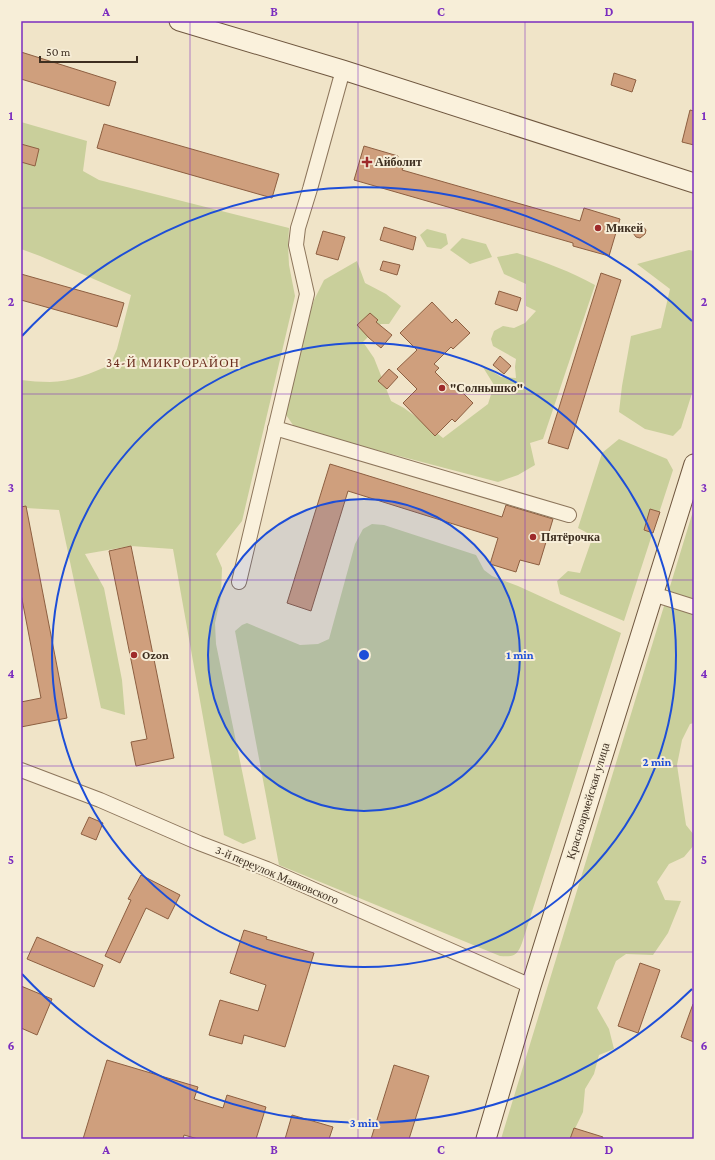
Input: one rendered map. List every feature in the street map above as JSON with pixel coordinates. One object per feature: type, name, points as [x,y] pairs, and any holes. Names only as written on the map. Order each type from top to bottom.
[{"type":"main road","points":[[179,21],[343,70],[694,183]]},
{"type":"main road","name":"Красноармейская улица","points":[[486,1139],[531,986],[694,464]]},
{"type":"street","points":[[239,582],[307,294],[296,245],[298,228],[343,70]]},
{"type":"street","points":[[275,428],[569,515]]},
{"type":"street","points":[[653,594],[694,606]]},
{"type":"street","name":"3-й переулок Маяковского","points":[[21,770],[100,800],[199,843],[267,869],[531,986]]},
{"type":"green space","points":[[21,122],[87,141],[83,171],[99,180],[289,228],[289,265],[295,296],[242,521],[216,554],[222,568],[221,596],[215,623],[216,644],[256,839],[243,844],[224,835],[173,549],[131,546],[85,554],[104,588],[122,680],[125,715],[101,708],[59,510],[21,509],[21,380],[58,382],[73,379],[110,365],[117,349],[131,295],[21,249]]},
{"type":"green space","points":[[427,229],[446,234],[448,244],[441,249],[427,247],[420,235]]},
{"type":"green space","points":[[462,238],[486,244],[492,257],[470,264],[450,250]]},
{"type":"green space","points":[[689,250],[694,251],[694,387],[681,428],[673,436],[645,429],[619,412],[631,336],[661,328],[670,289],[637,264]]},
{"type":"green space","points":[[517,253],[547,263],[595,285],[543,439],[530,443],[535,465],[518,475],[498,482],[304,431],[293,425],[284,412],[314,300],[324,280],[357,261],[365,283],[386,294],[401,306],[389,324],[381,324],[363,342],[374,358],[391,401],[404,408],[443,438],[488,404],[494,385],[481,364],[501,377],[516,378],[516,359],[493,346],[491,339],[494,331],[503,326],[514,328],[525,323],[536,311],[526,306],[526,284],[504,274],[497,257]]},
{"type":"green space","points":[[619,439],[667,459],[673,470],[624,621],[560,594],[557,581],[568,571],[580,573],[593,536],[578,528],[602,453]]},
{"type":"green space","points":[[694,508],[694,723],[690,724],[682,740],[677,765],[686,825],[694,835],[694,845],[684,857],[669,864],[657,882],[665,900],[681,901],[668,933],[653,955],[626,954],[616,961],[597,1008],[609,1029],[614,1049],[599,1055],[594,1074],[585,1089],[583,1112],[570,1139],[501,1139]]},
{"type":"green space","points":[[372,524],[384,525],[476,555],[484,570],[492,576],[518,586],[621,633],[522,943],[517,953],[512,956],[500,956],[279,865],[235,631],[247,623],[300,645],[318,644],[329,639],[355,544],[363,529]]},
{"type":"building","points":[[21,52],[116,82],[109,106],[21,79]]},
{"type":"building","points":[[614,73],[636,80],[632,92],[611,85]]},
{"type":"building","points":[[690,110],[694,111],[694,145],[682,142]]},
{"type":"building","points":[[104,124],[279,174],[272,198],[97,148]]},
{"type":"building","points":[[21,144],[39,149],[35,166],[21,162]]},
{"type":"building","points":[[364,146],[398,156],[395,166],[403,168],[402,170],[580,221],[584,208],[620,219],[609,256],[573,246],[573,243],[354,180]]},
{"type":"building","points":[[638,225],[642,225],[646,230],[645,234],[640,238],[636,237],[630,229]]},
{"type":"building","points":[[384,227],[416,237],[413,250],[380,240]]},
{"type":"building","points":[[323,231],[345,237],[338,260],[316,254]]},
{"type":"building","points":[[383,261],[400,265],[397,275],[380,270]]},
{"type":"building","points":[[601,273],[621,280],[568,449],[548,443]]},
{"type":"building","points":[[21,274],[124,303],[117,327],[21,300]]},
{"type":"building","points":[[499,291],[521,298],[517,311],[495,304]]},
{"type":"building","points":[[432,302],[452,323],[456,319],[470,333],[453,349],[451,347],[434,364],[439,368],[435,372],[451,388],[455,385],[473,403],[455,422],[452,419],[435,436],[403,403],[417,389],[397,369],[417,350],[400,333]]},
{"type":"building","points":[[370,313],[378,320],[376,322],[392,335],[381,348],[357,325]]},
{"type":"building","points":[[500,356],[511,366],[504,374],[493,365]]},
{"type":"building","points":[[389,369],[398,377],[387,389],[378,381]]},
{"type":"building","points":[[330,464],[502,517],[506,505],[553,519],[539,565],[520,560],[516,572],[490,564],[498,538],[348,491],[311,611],[287,603]]},
{"type":"building","points":[[26,506],[67,718],[21,727],[21,702],[41,698],[21,594],[21,507]]},
{"type":"building","points":[[650,509],[660,512],[653,533],[644,530]]},
{"type":"building","points":[[131,546],[174,758],[136,766],[131,742],[147,739],[109,551]]},
{"type":"building","points":[[89,817],[103,823],[96,840],[81,834]]},
{"type":"building","points":[[141,875],[180,895],[168,919],[146,908],[120,963],[105,956],[131,900],[128,899]]},
{"type":"building","points":[[244,930],[267,937],[266,939],[314,953],[285,1047],[244,1035],[242,1044],[209,1035],[220,1000],[258,1011],[266,985],[230,973]]},
{"type":"building","points":[[37,937],[103,965],[94,987],[27,959]]},
{"type":"building","points":[[640,963],[660,970],[638,1033],[618,1026]]},
{"type":"building","points":[[21,986],[52,999],[37,1035],[21,1028]]},
{"type":"building","points":[[694,1004],[694,1042],[681,1037]]},
{"type":"building","points":[[107,1060],[198,1087],[194,1099],[223,1108],[227,1095],[266,1107],[256,1139],[198,1139],[184,1135],[183,1139],[83,1139]]},
{"type":"building","points":[[394,1065],[429,1076],[409,1139],[371,1139]]},
{"type":"building","points":[[292,1115],[333,1127],[329,1139],[285,1139]]},
{"type":"building","points":[[574,1128],[603,1137],[602,1139],[570,1139]]},
{"type":"place","name":"Айболит","points":[[367,162]]},
{"type":"place","name":"Микей","points":[[598,228]]},
{"type":"place","name":"\"Солнышко\"","points":[[442,388]]},
{"type":"place","name":"Пятёрочка","points":[[533,537]]},
{"type":"place","name":"Ozon","points":[[134,655]]},
{"type":"district","name":"34-Й МИКРОРАЙОН","points":[[173,362]]}]
